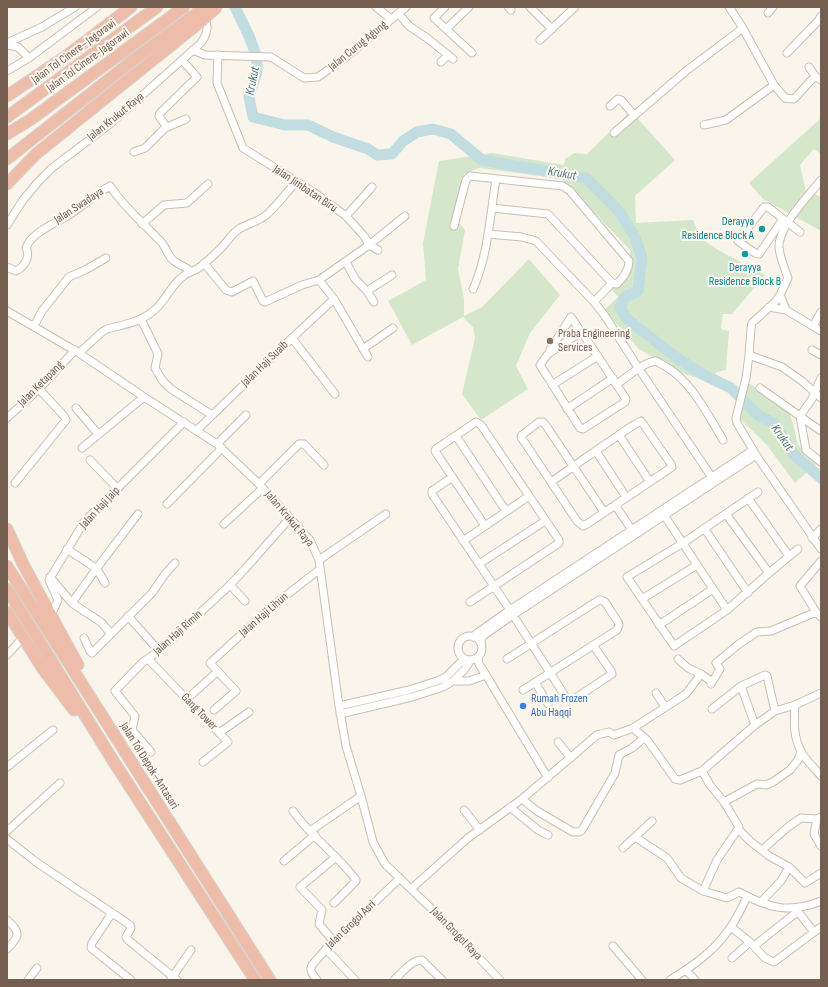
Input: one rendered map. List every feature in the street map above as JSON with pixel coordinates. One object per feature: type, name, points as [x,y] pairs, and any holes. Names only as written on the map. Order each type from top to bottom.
[{"type":"highway","points":[[7,96],[66,56],[131,7]]},
{"type":"highway","name":"Jalan Tol Cinere–Jagorawi","points":[[7,117],[157,7]]},
{"type":"highway","name":"Jalan Tol Cinere-Jagorawi","points":[[7,134],[30,120],[184,7]]},
{"type":"highway","points":[[7,184],[36,154],[98,104],[192,23],[206,7]]},
{"type":"highway","points":[[7,159],[132,61],[217,7]]},
{"type":"highway","points":[[7,103],[31,87],[66,56]]},
{"type":"highway","points":[[7,529],[23,564],[120,745]]},
{"type":"highway","name":"Jalan Tol Depok–Antasari","points":[[7,566],[270,980]]},
{"type":"highway","points":[[7,590],[112,759],[255,980]]},
{"type":"highway","points":[[7,612],[43,669],[112,759]]},
{"type":"street","points":[[7,44],[42,27],[75,7]]},
{"type":"street","points":[[7,71],[29,58],[97,7]]},
{"type":"street","name":"Jalan Krukut Raya","points":[[7,225],[23,200],[52,168],[110,124],[202,43],[206,36],[208,26],[205,19],[196,7]]},
{"type":"street","points":[[376,7],[391,19]]},
{"type":"street","name":"Jalan Curug Agung","points":[[193,50],[205,55],[267,56],[304,78],[318,77],[346,57],[406,7]]},
{"type":"street","points":[[445,7],[434,18],[472,53]]},
{"type":"street","points":[[446,29],[469,7]]},
{"type":"street","points":[[530,7],[552,29]]},
{"type":"street","points":[[540,40],[575,7]]},
{"type":"street","points":[[730,7],[774,85],[785,98],[794,99],[818,78],[810,67]]},
{"type":"street","points":[[398,14],[409,26],[451,57],[441,62]]},
{"type":"street","points":[[787,53],[821,16]]},
{"type":"street","points":[[614,133],[686,71],[743,28]]},
{"type":"street","points":[[7,44],[18,47],[29,58]]},
{"type":"street","name":"Jalan Jimbatan Biru","points":[[218,55],[217,84],[243,148],[312,191],[346,216],[364,236],[369,245]]},
{"type":"street","points":[[165,128],[165,125],[159,116],[160,113],[197,77],[182,60]]},
{"type":"street","points":[[704,125],[726,120],[774,85]]},
{"type":"street","points":[[610,106],[618,99],[634,115]]},
{"type":"street","points":[[134,152],[145,148],[165,128],[186,119]]},
{"type":"street","points":[[454,226],[467,178],[470,176],[563,186],[570,191],[629,260],[629,265],[624,276],[617,284],[612,283],[548,214],[492,208]]},
{"type":"street","points":[[473,289],[479,274],[488,234],[496,179]]},
{"type":"street","points":[[800,232],[785,221],[768,207],[764,206],[738,241],[755,253],[759,254],[785,221],[821,180]]},
{"type":"street","name":"Jalan Ketapang","points":[[7,418],[78,351],[107,329],[141,319],[153,312],[164,301],[171,287],[223,247],[230,236],[240,229],[266,216],[296,182]]},
{"type":"street","points":[[142,224],[164,205],[187,203],[208,184]]},
{"type":"street","name":"Jalan Swadaya","points":[[7,267],[16,271],[20,269],[29,256],[29,252],[26,248],[28,244],[44,229],[67,216],[95,195],[110,186],[119,199],[163,244],[170,258],[190,271]]},
{"type":"street","points":[[346,216],[372,187]]},
{"type":"street","points":[[204,263],[224,287],[232,292],[253,281],[263,301],[265,302],[302,285],[318,280],[346,262],[405,216]]},
{"type":"street","points":[[785,221],[779,249],[788,278],[780,295],[752,323],[746,378],[736,418],[737,423],[755,453],[821,549]]},
{"type":"street","points":[[488,234],[522,237],[536,241],[594,302],[605,316],[714,479]]},
{"type":"street","points":[[369,245],[378,250]]},
{"type":"street","points":[[37,321],[42,311],[69,277],[106,258]]},
{"type":"street","points":[[346,262],[355,279],[367,291],[374,302]]},
{"type":"street","points":[[367,291],[392,275]]},
{"type":"street","points":[[318,280],[334,299],[368,357]]},
{"type":"street","points":[[594,302],[612,283]]},
{"type":"street","points":[[780,295],[786,310]]},
{"type":"street","name":"Jalan Haji Suaib","points":[[197,430],[334,299]]},
{"type":"street","points":[[769,307],[786,310],[821,331]]},
{"type":"street","name":"Jalan Krukut Raya","points":[[7,311],[37,321],[144,397],[220,444],[310,540],[319,560],[340,714],[346,746],[373,842],[380,857],[410,889]]},
{"type":"street","points":[[813,326],[821,312]]},
{"type":"street","points":[[571,317],[581,332],[626,396],[625,402],[585,428],[580,428],[540,365],[571,317]]},
{"type":"street","points":[[141,319],[158,354],[155,368],[162,380],[171,389],[210,417]]},
{"type":"street","points":[[363,349],[393,328]]},
{"type":"street","points":[[548,354],[581,332]]},
{"type":"street","points":[[292,338],[335,394]]},
{"type":"street","points":[[812,350],[821,355]]},
{"type":"street","points":[[749,355],[782,367],[818,395]]},
{"type":"street","points":[[552,385],[598,356]]},
{"type":"street","points":[[617,384],[649,363],[656,361],[675,373],[689,388],[723,440]]},
{"type":"street","points":[[567,409],[613,378]]},
{"type":"street","points":[[821,378],[818,395],[812,399],[800,416],[806,450],[821,462]]},
{"type":"street","points":[[760,388],[821,431]]},
{"type":"street","points":[[15,483],[66,420],[39,389]]},
{"type":"street","points":[[82,448],[144,397]]},
{"type":"street","points":[[76,408],[98,434]]},
{"type":"street","points":[[167,504],[231,430],[246,415]]},
{"type":"street","points":[[551,482],[573,466],[641,421],[672,467],[584,526],[580,525],[551,482],[521,437],[539,422],[543,422],[547,427],[573,466],[604,512]]},
{"type":"street","name":"Jalan Haji Jaip","points":[[50,577],[84,522],[184,422]]},
{"type":"street","points":[[470,602],[559,543],[559,540],[480,423],[474,423],[435,452],[485,526]]},
{"type":"street","points":[[619,435],[650,482]]},
{"type":"street","points":[[456,436],[506,511]]},
{"type":"street","points":[[224,524],[299,444],[304,444],[324,465]]},
{"type":"street","points":[[596,451],[626,497]]},
{"type":"street","points":[[473,637],[476,633],[512,613],[755,453]]},
{"type":"street","points":[[90,460],[117,488]]},
{"type":"street","points":[[452,478],[432,491],[432,494],[512,613],[565,696]]},
{"type":"street","points":[[758,492],[683,543],[627,578],[673,646],[727,610],[798,549]]},
{"type":"street","points":[[463,541],[529,496]]},
{"type":"street","points":[[748,498],[789,556]]},
{"type":"street","points":[[615,505],[633,533]]},
{"type":"street","points":[[663,513],[727,610]]},
{"type":"street","points":[[72,603],[86,582],[138,514]]},
{"type":"street","points":[[319,560],[386,514]]},
{"type":"street","points":[[726,514],[769,573]]},
{"type":"street","name":"Jalan Haji Rimin","points":[[151,752],[132,730],[135,716],[115,691],[143,662],[159,651],[230,585],[290,518]]},
{"type":"street","points":[[479,564],[545,521]]},
{"type":"street","points":[[704,528],[748,593]]},
{"type":"street","points":[[812,538],[821,529]]},
{"type":"street","points":[[67,549],[97,569],[105,582]]},
{"type":"street","points":[[678,659],[688,668],[701,674],[711,683],[720,669],[716,663],[739,644],[757,632],[771,631],[818,614],[800,586],[821,561]]},
{"type":"street","points":[[84,638],[92,653],[152,593],[165,574],[175,563]]},
{"type":"street","points":[[642,599],[697,565]]},
{"type":"street","name":"Jalan Haji Lihun","points":[[218,671],[210,663],[270,608],[320,569]]},
{"type":"street","points":[[50,577],[72,603],[102,624],[111,634]]},
{"type":"street","points":[[50,577],[49,582],[58,600],[54,609]]},
{"type":"street","points":[[230,585],[246,602]]},
{"type":"street","points":[[659,625],[713,589]]},
{"type":"street","points":[[507,659],[601,600],[605,602],[619,625],[617,630],[522,690]]},
{"type":"street","points":[[480,642],[483,636],[512,613]]},
{"type":"street","points":[[128,616],[159,651]]},
{"type":"street","points":[[451,683],[473,660],[482,648],[480,642],[473,637],[466,637],[461,641],[459,644],[459,654],[473,660],[486,676],[548,778]]},
{"type":"street","points":[[7,655],[19,642]]},
{"type":"street","points":[[577,697],[612,674],[611,670],[593,645]]},
{"type":"street","name":"Gang Tower","points":[[148,659],[228,742],[203,762]]},
{"type":"street","points":[[339,706],[409,690],[446,677],[473,660]]},
{"type":"street","points":[[187,699],[218,671],[236,691],[214,710]]},
{"type":"street","points":[[410,889],[480,830],[548,778],[597,735],[609,732],[614,736],[633,728],[686,694],[701,674]]},
{"type":"street","points":[[712,710],[740,686],[766,675],[775,711]]},
{"type":"street","points":[[340,714],[412,697],[451,683],[469,681],[486,676]]},
{"type":"street","points":[[446,677],[451,683]]},
{"type":"street","points":[[535,682],[548,704]]},
{"type":"street","points":[[740,686],[755,725]]},
{"type":"street","points":[[656,693],[665,707]]},
{"type":"street","points":[[633,728],[644,738],[675,779],[680,780],[702,770],[755,725],[775,711],[820,697]]},
{"type":"street","points":[[795,705],[794,719],[796,736],[801,752],[821,776]]},
{"type":"street","points":[[219,733],[249,712]]},
{"type":"street","points":[[7,767],[53,730]]},
{"type":"street","points":[[522,799],[573,832],[579,832],[582,830],[615,773],[619,755],[632,748],[644,738]]},
{"type":"street","points":[[558,742],[571,758]]},
{"type":"street","points":[[724,802],[757,784],[766,785],[772,782],[790,770],[798,760],[801,752]]},
{"type":"street","points":[[702,770],[710,785],[724,802],[739,827],[738,829],[750,841],[769,856],[789,867],[805,883],[821,873]]},
{"type":"street","points":[[7,831],[60,783]]},
{"type":"street","points":[[284,861],[313,833],[361,796]]},
{"type":"street","points":[[510,807],[538,830],[548,835]]},
{"type":"street","points":[[464,810],[480,830]]},
{"type":"street","points":[[293,811],[356,880],[334,903]]},
{"type":"street","points":[[762,850],[788,827],[801,818],[819,818],[814,834],[821,846]]},
{"type":"street","points":[[623,848],[652,820]]},
{"type":"street","points":[[703,891],[717,860],[738,829]]},
{"type":"street","points":[[635,837],[667,858],[680,878],[703,891],[727,898],[739,892],[747,897],[777,908],[793,909],[821,901]]},
{"type":"street","points":[[7,839],[36,862],[131,925],[126,937],[127,939],[173,979],[192,950]]},
{"type":"street","points":[[334,942],[319,924],[322,910],[300,887],[336,857]]},
{"type":"street","points":[[761,902],[781,881],[789,867]]},
{"type":"street","name":"Jalan Grogol Asri","points":[[315,978],[311,970],[312,965],[326,949],[399,879]]},
{"type":"street","name":"Jalan Grogol Raya","points":[[410,889],[439,916],[500,980]]},
{"type":"street","points":[[670,980],[686,970],[716,945],[731,927],[747,897]]},
{"type":"street","points":[[112,912],[92,943],[91,948],[131,980]]},
{"type":"street","points":[[732,958],[796,912],[799,913],[814,932]]},
{"type":"street","points":[[7,920],[15,927],[17,934],[16,938],[7,949]]},
{"type":"street","points":[[731,927],[752,944],[765,958],[774,962],[821,927]]},
{"type":"street","points":[[613,946],[642,980]]},
{"type":"street","points":[[326,949],[355,980]]},
{"type":"street","points":[[394,980],[413,963],[418,960],[422,960],[442,980]]},
{"type":"street","points":[[28,980],[37,968]]},
{"type":"street","points":[[686,970],[695,980]]},
{"type":"green space","points":[[631,111],[675,160],[635,196],[636,223],[693,220],[701,239],[765,275],[732,314],[723,314],[721,329],[729,331],[726,370],[717,372],[707,381],[678,372],[639,349],[604,310],[618,297],[611,288],[630,265],[630,250],[562,179],[479,168],[464,174],[455,218],[465,230],[458,269],[464,299],[464,316],[482,307],[529,259],[560,295],[530,333],[516,366],[528,389],[481,420],[462,394],[475,338],[473,327],[463,317],[412,345],[388,301],[426,280],[423,243],[439,161],[492,153],[564,165],[565,159],[574,153],[587,154]]},
{"type":"green space","points":[[821,118],[821,154],[814,149],[800,165],[806,191],[821,197],[821,231],[763,199],[749,183]]},
{"type":"green space","points":[[747,382],[782,405],[790,413],[798,445],[818,463],[795,483],[766,444],[738,417]]},
{"type":"waterway","name":"Krukut","points":[[235,7],[249,36],[257,58],[257,71],[249,97],[253,117],[285,125],[308,125],[333,137],[368,149],[377,155],[392,154],[403,141],[417,132],[433,129],[451,134],[482,160],[586,178],[618,210],[635,237],[642,258],[638,291],[625,297],[620,308],[626,318],[677,358],[704,375],[731,388],[759,416],[775,424],[793,454],[821,478]]},
{"type":"place","name":"Derayya Residence Block A","points":[[762,229]]},
{"type":"place","name":"Derayya Residence Block B","points":[[745,254]]},
{"type":"place","name":"Praba Engineering Services","points":[[550,341]]},
{"type":"place","name":"Rumah Frozen Abu Haqqi","points":[[523,706]]}]
